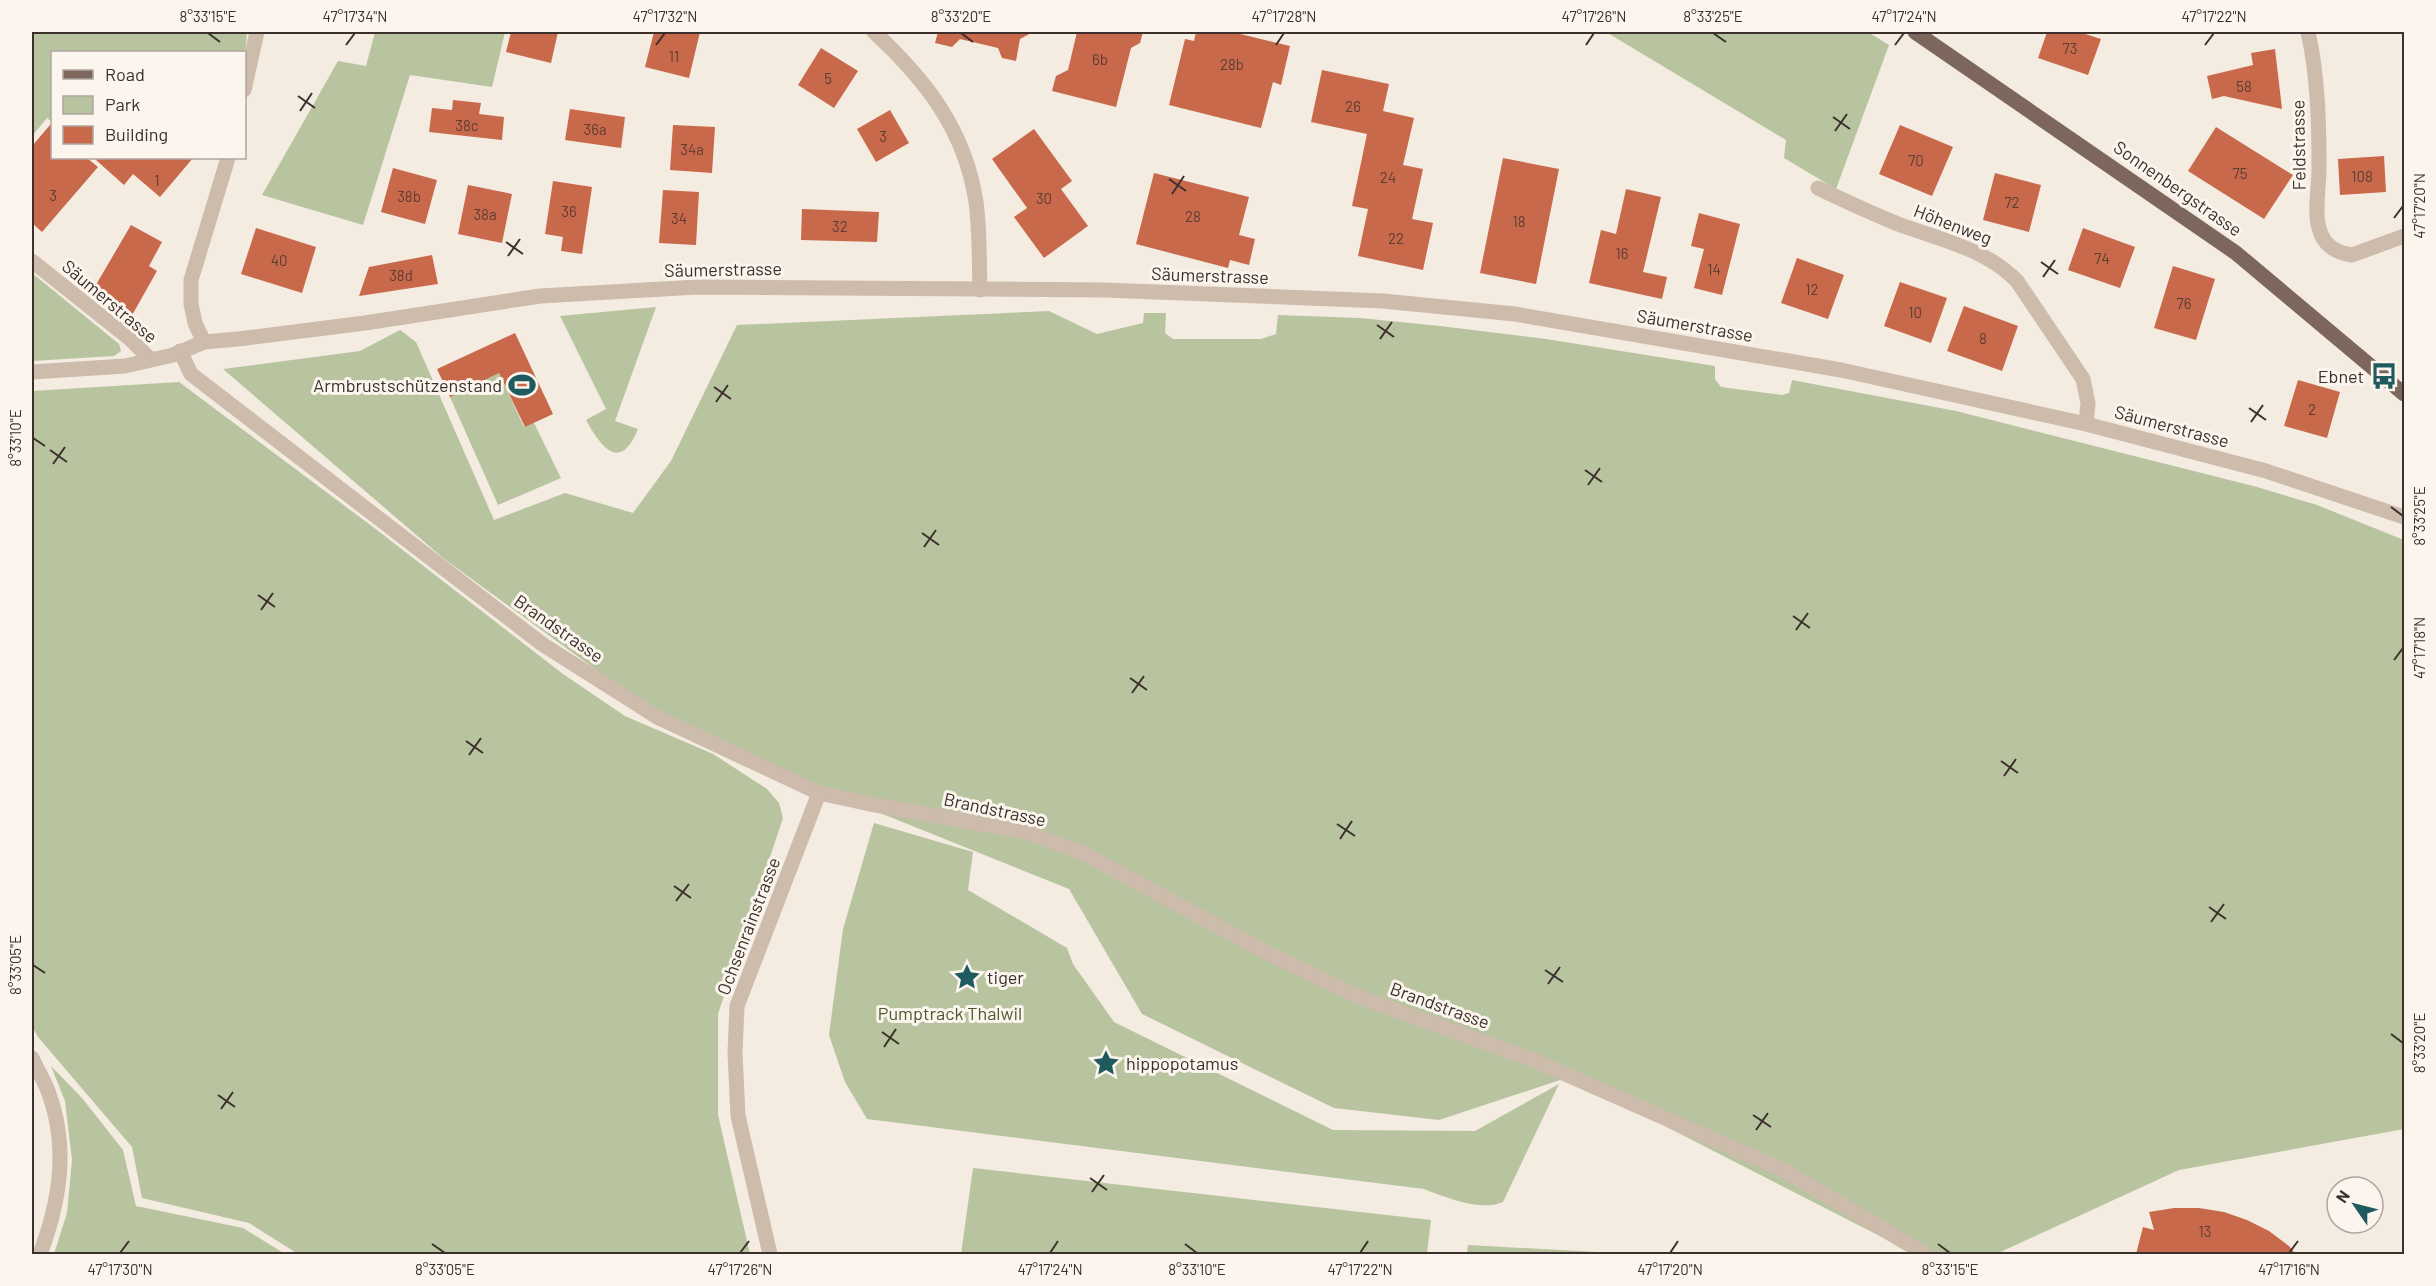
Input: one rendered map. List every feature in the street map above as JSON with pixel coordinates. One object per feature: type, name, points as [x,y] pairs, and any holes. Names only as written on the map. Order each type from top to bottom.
[{"type":"main road","name":"Sonnenbergstrasse","points":[[1915,32],[2236,253],[2404,394]]},
{"type":"street","points":[[246,81],[257,32]]},
{"type":"street","points":[[874,32],[907,63],[929,92],[951,125],[967,160],[976,204],[980,290]]},
{"type":"street","name":"Feldstrasse","points":[[2308,32],[2315,74],[2319,126],[2318,223],[2326,243],[2337,251],[2352,255],[2404,236]]},
{"type":"street","points":[[204,342],[195,323],[190,280],[228,159]]},
{"type":"street","name":"Höhenweg","points":[[1818,188],[1894,222],[1988,257],[2005,268],[2017,281],[2083,379],[2088,403],[2086,424]]},
{"type":"street","name":"Säumerstrasse","points":[[32,261],[130,339],[150,359],[173,355],[204,342],[354,324],[540,296],[708,287],[1105,290],[1383,301],[1515,314],[1841,370],[2086,424],[2266,471],[2404,517]]},
{"type":"street","name":"Brandstrasse","points":[[180,351],[191,374],[542,644],[657,717],[819,793],[1026,832],[1083,853],[1269,954],[1359,997],[1531,1059],[1785,1171],[1925,1254]]},
{"type":"street","points":[[32,372],[124,366],[150,359]]},
{"type":"street","name":"Ochsenrainstrasse","points":[[770,1254],[738,1116],[735,1053],[738,1006],[819,793]]},
{"type":"street","points":[[32,1058],[49,1091],[60,1139],[60,1178],[55,1214],[42,1250]]},
{"type":"green space","points":[[32,32],[247,32],[245,51],[51,51],[51,121],[47,118],[33,135]]},
{"type":"green space","points":[[375,32],[505,32],[492,87],[410,75],[363,225],[262,195],[338,61],[366,66]]},
{"type":"green space","points":[[1606,32],[1868,32],[1889,45],[1836,189],[1784,158],[1786,140]]},
{"type":"green space","points":[[32,273],[119,344],[121,351],[114,356],[32,361]]},
{"type":"green space","points":[[656,307],[615,421],[638,429],[624,450],[618,453],[611,451],[598,439],[586,420],[606,409],[560,316]]},
{"type":"green space","points":[[1049,311],[1097,334],[1143,323],[1144,313],[1166,313],[1165,333],[1173,339],[1261,339],[1276,334],[1278,315],[1360,318],[1546,339],[1715,366],[1715,379],[1721,387],[1782,395],[1789,393],[1792,380],[1956,411],[2257,487],[2317,505],[2404,540],[2404,1129],[2179,1170],[1996,1254],[1915,1254],[1569,1077],[1439,1120],[1334,1108],[1142,1014],[1069,889],[684,734],[443,558],[223,369],[360,351],[400,330],[416,342],[494,520],[565,493],[633,513],[671,461],[737,325]]},
{"type":"green space","points":[[499,373],[524,427],[534,423],[561,478],[498,505],[450,397]]},
{"type":"green space","points":[[179,382],[377,530],[563,674],[625,716],[713,754],[767,789],[779,803],[783,818],[718,1014],[718,1115],[750,1254],[298,1254],[249,1223],[142,1198],[132,1147],[38,1037],[32,1026],[32,391]]},
{"type":"green space","name":"Pumptrack Thalwil","points":[[874,823],[973,852],[968,890],[1067,948],[1073,964],[1114,1022],[1333,1130],[1475,1131],[1559,1084],[1503,1202],[1494,1205],[1474,1204],[1424,1189],[867,1119],[845,1082],[829,1035],[843,929]]},
{"type":"green space","points":[[51,1066],[82,1098],[123,1150],[136,1206],[243,1228],[285,1254],[54,1254],[67,1213],[72,1160],[65,1101]]},
{"type":"green space","points":[[973,1168],[1431,1220],[1427,1254],[961,1254]]},
{"type":"green space","points":[[1468,1245],[1635,1254],[1467,1254]]},
{"type":"building","points":[[511,32],[558,32],[551,63],[506,52]]},
{"type":"building","points":[[654,32],[700,32],[689,78],[645,67]]},
{"type":"building","points":[[938,32],[1033,32],[1020,39],[1016,61],[1002,58],[998,48],[960,39],[952,47],[935,43]]},
{"type":"building","points":[[1077,32],[1143,32],[1140,43],[1131,48],[1116,107],[1052,91],[1056,76],[1068,70]]},
{"type":"building","points":[[1196,32],[1232,32],[1290,46],[1281,85],[1273,82],[1261,128],[1169,105],[1185,39],[1194,41]]},
{"type":"building","points":[[2047,32],[2079,32],[2101,39],[2088,75],[2038,58]]},
{"type":"building","points":[[821,48],[858,71],[834,108],[798,85]]},
{"type":"building","points":[[2275,49],[2282,109],[2224,96],[2212,99],[2207,76],[2253,65],[2251,53]]},
{"type":"building","points":[[1322,70],[1389,84],[1383,111],[1414,118],[1403,165],[1423,169],[1412,219],[1433,223],[1423,270],[1358,256],[1368,209],[1352,206],[1367,134],[1311,122]]},
{"type":"building","points":[[453,100],[481,103],[479,114],[504,117],[502,140],[429,132],[432,108],[452,110]]},
{"type":"building","points":[[570,109],[625,117],[621,148],[565,140]]},
{"type":"building","points":[[890,110],[909,143],[876,162],[857,129]]},
{"type":"building","points":[[50,125],[51,159],[88,159],[98,167],[42,232],[32,223],[33,145]]},
{"type":"building","points":[[673,125],[715,127],[712,173],[670,170]]},
{"type":"building","points":[[1900,125],[1953,147],[1932,196],[1879,174]]},
{"type":"building","points":[[2216,127],[2293,175],[2264,219],[2188,171]]},
{"type":"building","points":[[1034,129],[1072,181],[1061,189],[1088,226],[1044,258],[1014,217],[1027,208],[992,159]]},
{"type":"building","points":[[2384,156],[2386,192],[2340,195],[2338,159]]},
{"type":"building","points":[[1503,158],[1559,169],[1536,284],[1480,273]]},
{"type":"building","points":[[192,159],[160,197],[133,174],[124,185],[96,160]]},
{"type":"building","points":[[393,168],[437,180],[425,224],[381,212]]},
{"type":"building","points":[[1154,173],[1249,197],[1239,235],[1255,239],[1249,265],[1230,260],[1228,268],[1136,244]]},
{"type":"building","points":[[1995,173],[2041,185],[2029,232],[1983,220]]},
{"type":"building","points":[[553,181],[592,187],[582,254],[561,251],[563,237],[545,234]]},
{"type":"building","points":[[468,185],[512,194],[502,243],[458,234]]},
{"type":"building","points":[[1626,189],[1661,197],[1643,272],[1667,277],[1662,299],[1589,283],[1601,230],[1616,234]]},
{"type":"building","points":[[663,190],[699,192],[696,245],[659,243]]},
{"type":"building","points":[[802,209],[879,212],[877,242],[801,240]]},
{"type":"building","points":[[1699,213],[1740,224],[1722,295],[1694,288],[1704,249],[1691,246]]},
{"type":"building","points":[[131,225],[162,242],[149,266],[157,271],[131,317],[90,295]]},
{"type":"building","points":[[256,228],[316,247],[302,293],[241,274]]},
{"type":"building","points":[[2083,228],[2135,247],[2120,288],[2068,270]]},
{"type":"building","points":[[432,255],[438,284],[359,296],[369,267]]},
{"type":"building","points":[[1797,258],[1844,275],[1828,319],[1781,303]]},
{"type":"building","points":[[2173,266],[2215,279],[2196,340],[2154,328]]},
{"type":"building","points":[[1900,282],[1947,298],[1931,343],[1884,326]]},
{"type":"building","points":[[1964,306],[2018,326],[2002,371],[1947,351]]},
{"type":"building","name":"Armbrustschützenstand","points":[[515,333],[553,414],[525,427],[499,373],[450,397],[437,369]]},
{"type":"building","points":[[2298,380],[2340,392],[2327,438],[2284,426]]},
{"type":"building","points":[[2174,1208],[2199,1208],[2224,1212],[2247,1220],[2269,1231],[2294,1252],[2293,1254],[2136,1254],[2143,1227],[2154,1230],[2149,1212]]},
{"type":"place","name":"Ebnet","points":[[2384,376]]},
{"type":"place","name":"Armbrustschützenstand","points":[[522,385]]},
{"type":"place","name":"tiger","points":[[967,977]]},
{"type":"place","name":"hippopotamus","points":[[1106,1063]]}]
